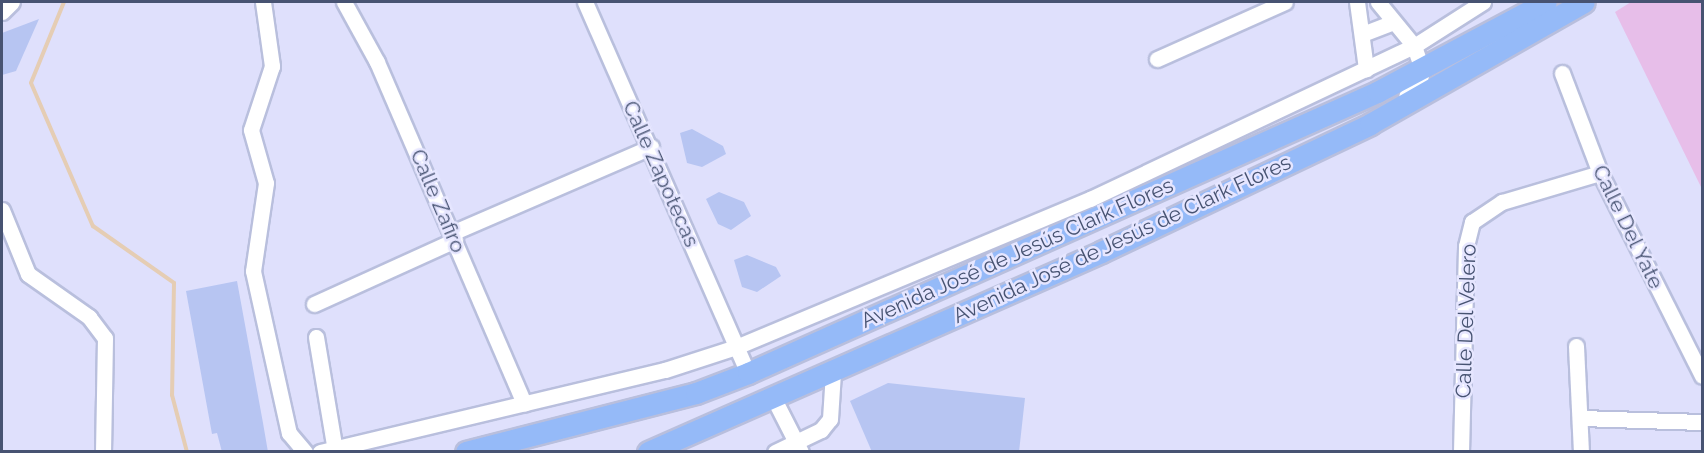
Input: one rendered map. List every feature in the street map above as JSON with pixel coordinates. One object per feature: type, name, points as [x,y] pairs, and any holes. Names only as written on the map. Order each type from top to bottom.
[{"type":"highway","name":"Avenida José de Jesús Clark Flores","points":[[466,452],[696,393],[748,373],[1422,69],[1473,44],[1546,2]]},
{"type":"highway","name":"Avenida José de Jesús de Clark Flores","points":[[648,452],[833,372],[1370,124],[1455,79],[1584,2]]},
{"type":"highway","points":[[1455,79],[1457,58],[1473,44]]},
{"type":"highway","points":[[780,396],[776,376],[829,338]]},
{"type":"highway","points":[[667,452],[696,431]]},
{"type":"street","points":[[2,12],[12,2]]},
{"type":"street","points":[[263,2],[272,66],[251,130],[266,183],[253,270],[289,433],[305,452]]},
{"type":"street","name":"Calle Zafiro","points":[[344,2],[377,62],[524,404]]},
{"type":"street","name":"Calle Zapotecas","points":[[585,2],[651,147],[748,373]]},
{"type":"street","points":[[1157,59],[1285,2]]},
{"type":"street","points":[[1357,2],[1365,33],[1366,69]]},
{"type":"street","points":[[1370,124],[1419,86],[1422,69],[1414,46],[1378,2]]},
{"type":"street","points":[[316,337],[328,451],[524,404],[736,347],[1090,199],[1414,46],[1483,2]]},
{"type":"street","points":[[1365,33],[1393,22]]},
{"type":"street","name":"Calle Del Yate","points":[[1562,74],[1600,173],[1702,376]]},
{"type":"street","points":[[1225,159],[1254,120]]},
{"type":"street","points":[[314,304],[453,236],[651,147]]},
{"type":"street","name":"Calle Del Velero","points":[[1461,452],[1466,246],[1472,222],[1502,202],[1600,173]]},
{"type":"street","points":[[2,217],[28,274],[88,317],[105,338],[103,452]]},
{"type":"street","points":[[1576,346],[1581,452]]},
{"type":"street","points":[[775,452],[799,446],[830,419],[833,372]]},
{"type":"street","points":[[780,396],[799,446]]},
{"type":"street","points":[[1581,418],[1702,422]]},
{"type":"shaded area","points":[[1631,2],[1702,2],[1702,189],[1615,12]]},
{"type":"building","points":[[39,19],[16,71],[2,75],[2,33]]},
{"type":"building","points":[[692,129],[723,146],[726,154],[702,167],[687,163],[680,133]]},
{"type":"building","points":[[719,192],[744,202],[751,216],[731,230],[718,224],[706,199]]},
{"type":"building","points":[[747,255],[776,267],[781,276],[757,292],[742,287],[734,260]]},
{"type":"building","points":[[237,281],[268,452],[222,452],[217,433],[212,434],[186,291]]},
{"type":"building","points":[[888,383],[1025,398],[1019,452],[872,452],[850,401]]},
{"type":"waterway","points":[[64,2],[31,83],[93,226],[174,283],[172,395],[187,452]]}]
